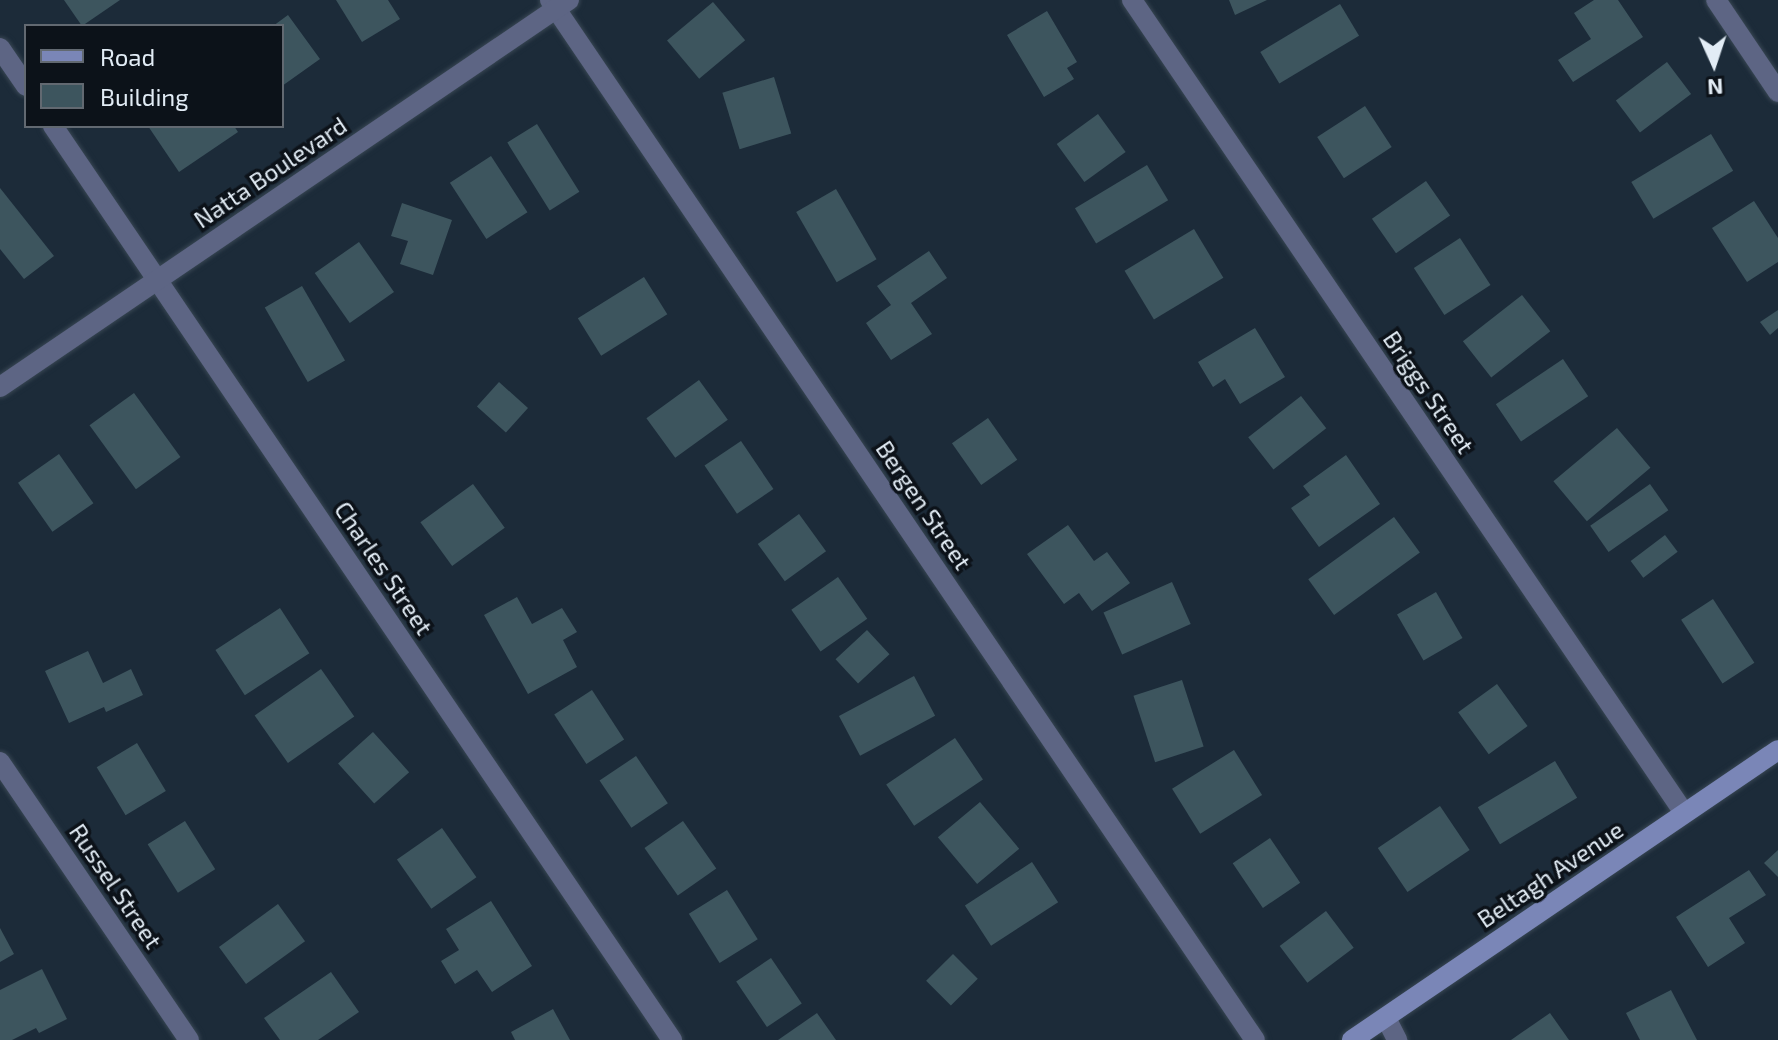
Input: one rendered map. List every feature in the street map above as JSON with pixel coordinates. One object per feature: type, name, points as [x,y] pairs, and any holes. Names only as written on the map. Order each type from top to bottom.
[{"type":"street","name":"Briggs Street","points":[[1132,0],[1684,813]]},
{"type":"street","points":[[1716,0],[1778,92]]},
{"type":"street","name":"Natta Boulevard","points":[[0,387],[558,3]]},
{"type":"street","name":"Bergen Street","points":[[558,3],[1255,1040]]},
{"type":"street","points":[[0,48],[24,83]]},
{"type":"street","name":"Charles Street","points":[[54,128],[672,1040]]},
{"type":"street","name":"Beltagh Avenue","points":[[1352,1040],[1778,750]]},
{"type":"street","name":"Russel Street","points":[[0,762],[189,1040]]},
{"type":"street","points":[[1386,1018],[1397,1040]]},
{"type":"building","points":[[64,0],[120,0],[85,24],[81,24]]},
{"type":"building","points":[[336,0],[388,0],[400,19],[362,42]]},
{"type":"building","points":[[1229,0],[1267,0],[1235,15]]},
{"type":"building","points":[[1594,0],[1618,0],[1643,37],[1573,82],[1558,60],[1591,39],[1574,13]]},
{"type":"building","points":[[713,2],[745,40],[699,79],[667,41]]},
{"type":"building","points":[[1340,4],[1359,36],[1279,84],[1260,52]]},
{"type":"building","points":[[1047,11],[1077,62],[1067,68],[1074,79],[1044,97],[1007,35]]},
{"type":"building","points":[[288,15],[320,59],[284,85],[284,24],[276,24]]},
{"type":"building","points":[[1667,62],[1691,94],[1640,132],[1616,101]]},
{"type":"building","points":[[774,77],[791,133],[740,149],[722,93]]},
{"type":"building","points":[[1365,106],[1392,147],[1344,178],[1317,137]]},
{"type":"building","points":[[1098,114],[1126,152],[1084,182],[1057,144]]},
{"type":"building","points":[[537,124],[579,192],[550,210],[507,143]]},
{"type":"building","points":[[149,128],[235,128],[238,132],[179,172]]},
{"type":"building","points":[[1711,134],[1733,171],[1653,219],[1631,182]]},
{"type":"building","points":[[491,156],[527,212],[486,239],[450,183]]},
{"type":"building","points":[[1147,165],[1168,200],[1096,243],[1075,208]]},
{"type":"building","points":[[1426,181],[1450,215],[1396,253],[1372,219]]},
{"type":"building","points":[[0,188],[54,256],[24,279],[0,249]]},
{"type":"building","points":[[836,189],[876,259],[837,282],[796,212]]},
{"type":"building","points":[[1754,201],[1778,238],[1778,262],[1747,282],[1712,228]]},
{"type":"building","points":[[402,203],[452,220],[433,275],[400,264],[408,241],[391,236]]},
{"type":"building","points":[[1194,229],[1223,278],[1154,320],[1125,271]]},
{"type":"building","points":[[1460,238],[1490,285],[1444,315],[1414,268]]},
{"type":"building","points":[[359,242],[394,292],[350,323],[315,273]]},
{"type":"building","points":[[929,251],[947,278],[911,303],[932,334],[891,360],[866,323],[891,305],[877,286]]},
{"type":"building","points":[[644,277],[667,314],[601,356],[578,318]]},
{"type":"building","points":[[302,286],[345,360],[308,382],[265,308]]},
{"type":"building","points":[[1522,295],[1550,331],[1491,377],[1463,341]]},
{"type":"building","points":[[1778,310],[1778,328],[1770,335],[1760,322]]},
{"type":"building","points":[[1255,328],[1285,377],[1240,404],[1225,379],[1213,387],[1198,362]]},
{"type":"building","points":[[1563,359],[1588,396],[1521,442],[1496,404]]},
{"type":"building","points":[[699,380],[728,420],[675,458],[646,418]]},
{"type":"building","points":[[499,382],[528,408],[506,433],[477,407]]},
{"type":"building","points":[[134,393],[180,457],[136,489],[90,425]]},
{"type":"building","points":[[1301,396],[1326,428],[1273,470],[1248,437]]},
{"type":"building","points":[[988,418],[1017,460],[981,485],[952,443]]},
{"type":"building","points":[[1617,428],[1650,468],[1587,521],[1553,481]]},
{"type":"building","points":[[741,441],[773,489],[737,514],[705,466]]},
{"type":"building","points":[[59,454],[93,503],[52,532],[18,483]]},
{"type":"building","points":[[1346,455],[1380,504],[1319,547],[1291,508],[1310,495],[1303,486]]},
{"type":"building","points":[[473,484],[505,528],[452,566],[420,522]]},
{"type":"building","points":[[1650,484],[1668,510],[1609,552],[1590,526]]},
{"type":"building","points":[[799,514],[826,551],[785,581],[758,544]]},
{"type":"building","points":[[1394,517],[1420,553],[1334,615],[1308,579]]},
{"type":"building","points":[[1068,525],[1094,561],[1107,552],[1130,583],[1092,611],[1079,593],[1064,604],[1027,554]]},
{"type":"building","points":[[1665,535],[1678,552],[1643,578],[1631,561]]},
{"type":"building","points":[[838,577],[867,619],[821,651],[791,610]]},
{"type":"building","points":[[1172,582],[1191,624],[1122,655],[1103,613]]},
{"type":"building","points":[[1436,592],[1462,638],[1424,660],[1397,614]]},
{"type":"building","points":[[517,597],[532,624],[562,608],[577,632],[563,640],[577,667],[528,694],[484,615]]},
{"type":"building","points":[[1713,599],[1754,663],[1723,683],[1681,620]]},
{"type":"building","points":[[280,608],[309,653],[245,695],[215,650]]},
{"type":"building","points":[[867,630],[890,654],[858,683],[836,659]]},
{"type":"building","points":[[88,651],[103,683],[131,669],[143,695],[106,712],[104,707],[69,723],[45,671]]},
{"type":"building","points":[[321,669],[354,717],[288,763],[255,715]]},
{"type":"building","points":[[914,676],[935,716],[860,756],[839,716]]},
{"type":"building","points":[[1182,680],[1204,747],[1155,762],[1133,696]]},
{"type":"building","points":[[1497,684],[1528,726],[1489,754],[1458,712]]},
{"type":"building","points":[[592,690],[624,739],[586,764],[554,715]]},
{"type":"building","points":[[373,732],[409,772],[374,804],[338,763]]},
{"type":"building","points":[[955,738],[983,779],[914,826],[886,784]]},
{"type":"building","points":[[137,743],[166,791],[126,815],[97,767]]},
{"type":"building","points":[[1234,750],[1262,795],[1200,834],[1172,789]]},
{"type":"building","points":[[636,756],[668,803],[631,828],[600,781]]},
{"type":"building","points":[[1555,761],[1577,798],[1500,844],[1478,807]]},
{"type":"building","points":[[980,802],[1019,849],[977,884],[938,837]]},
{"type":"building","points":[[1440,806],[1470,850],[1407,892],[1378,848]]},
{"type":"building","points":[[185,821],[215,869],[178,893],[148,844]]},
{"type":"building","points":[[683,821],[716,869],[678,895],[644,848]]},
{"type":"building","points":[[442,828],[476,877],[431,909],[397,860]]},
{"type":"building","points":[[1270,838],[1300,883],[1263,908],[1233,863]]},
{"type":"building","points":[[1778,850],[1778,877],[1764,863]]},
{"type":"building","points":[[1032,862],[1058,902],[991,946],[965,906]]},
{"type":"building","points":[[1749,870],[1766,895],[1729,918],[1745,943],[1708,967],[1676,917]]},
{"type":"building","points":[[727,890],[758,939],[720,963],[689,914]]},
{"type":"building","points":[[491,901],[532,966],[492,992],[477,970],[455,984],[441,961],[459,950],[446,929]]},
{"type":"building","points":[[278,904],[305,941],[246,984],[219,947]]},
{"type":"building","points":[[1326,911],[1354,948],[1307,983],[1280,946]]},
{"type":"building","points":[[0,928],[14,954],[0,962]]},
{"type":"building","points":[[953,954],[978,979],[951,1006],[926,981]]},
{"type":"building","points":[[771,958],[802,1004],[767,1027],[736,981]]},
{"type":"building","points":[[42,969],[67,1019],[39,1033],[36,1028],[12,1040],[0,1040],[0,990]]},
{"type":"building","points":[[331,972],[359,1012],[318,1040],[280,1040],[264,1018]]},
{"type":"building","points":[[1671,990],[1697,1040],[1640,1040],[1626,1013]]},
{"type":"building","points":[[553,1009],[570,1040],[515,1040],[511,1032]]},
{"type":"building","points":[[817,1013],[836,1040],[778,1040]]},
{"type":"building","points":[[1550,1013],[1569,1040],[1511,1040]]}]
